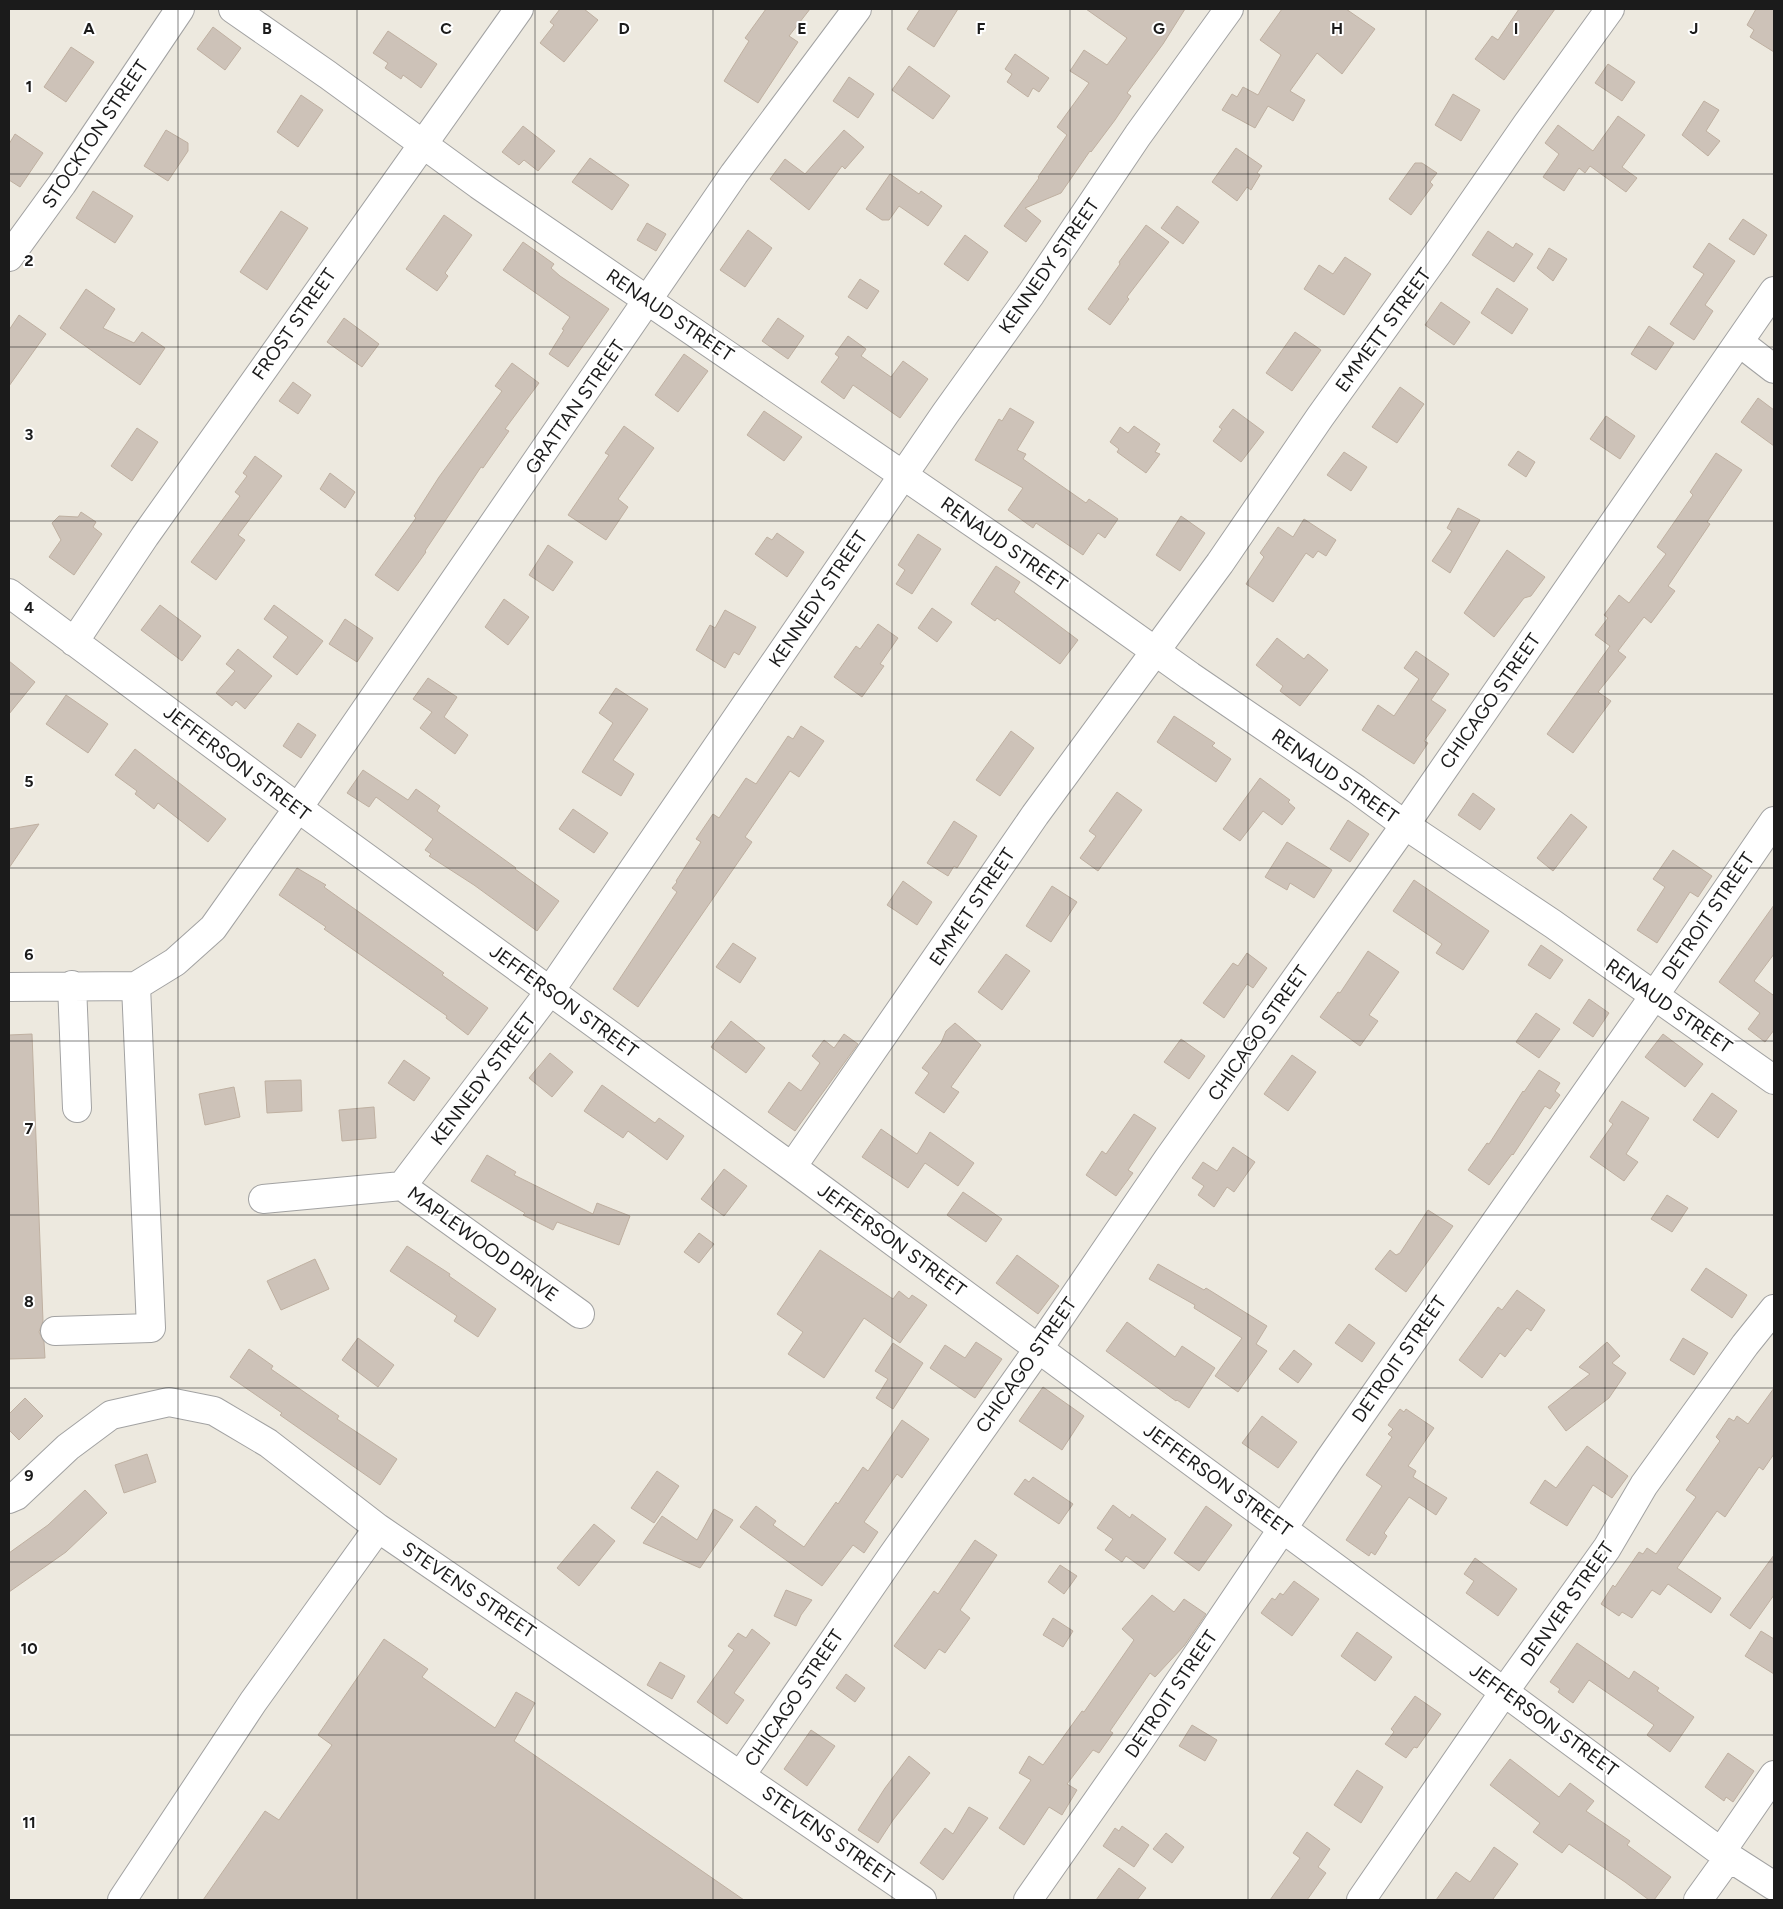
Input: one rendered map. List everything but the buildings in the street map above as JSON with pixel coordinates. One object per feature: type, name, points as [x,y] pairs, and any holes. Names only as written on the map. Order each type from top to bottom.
[{"type":"street","name":"STOCKTON STREET","points":[[9,257],[62,184],[180,9]]},
{"type":"street","name":"RENAUD STREET","points":[[233,9],[479,185],[1043,570],[1154,650],[1356,789],[1405,825],[1553,924],[1774,1080]]},
{"type":"street","name":"FROST STREET","points":[[74,642],[145,536],[518,9]]},
{"type":"street","name":"GRATTAN STREET","points":[[136,986],[174,962],[213,928],[298,808],[734,174],[857,9]]},
{"type":"street","name":"KENNEDY STREET","points":[[402,1186],[550,991],[944,414],[1031,294],[1138,136],[1229,9]]},
{"type":"street","name":"EMMETT STREET","points":[[1154,650],[1220,563],[1320,417],[1438,254],[1527,124],[1610,9]]},
{"type":"street","name":"CHICAGO STREET","points":[[741,1775],[1168,1159],[1405,825],[1774,291]]},
{"type":"street","points":[[1739,342],[1774,369]]},
{"type":"street","name":"JEFFERSON STREET","points":[[9,593],[298,808],[792,1167],[1725,1854],[1774,1886]]},
{"type":"street","name":"EMMET STREET","points":[[792,1167],[1034,815],[1154,650]]},
{"type":"street","name":"DETROIT STREET","points":[[1028,1900],[1284,1528],[1328,1460],[1654,996],[1774,821]]},
{"type":"street","points":[[72,985],[77,1108]]},
{"type":"street","points":[[9,987],[72,985],[136,986],[151,1328],[55,1331]]},
{"type":"street","name":"MAPLEWOOD DRIVE","points":[[263,1199],[402,1186],[580,1314]]},
{"type":"street","name":"DENVER STREET","points":[[1362,1900],[1504,1692],[1607,1548],[1644,1486],[1745,1345],[1774,1309]]},
{"type":"street","name":"STEVENS STREET","points":[[9,1499],[16,1496],[68,1447],[111,1415],[170,1402],[214,1411],[268,1443],[378,1528],[922,1900]]},
{"type":"street","points":[[122,1900],[253,1702],[378,1528]]},
{"type":"street","points":[[1698,1900],[1774,1776]]}]
